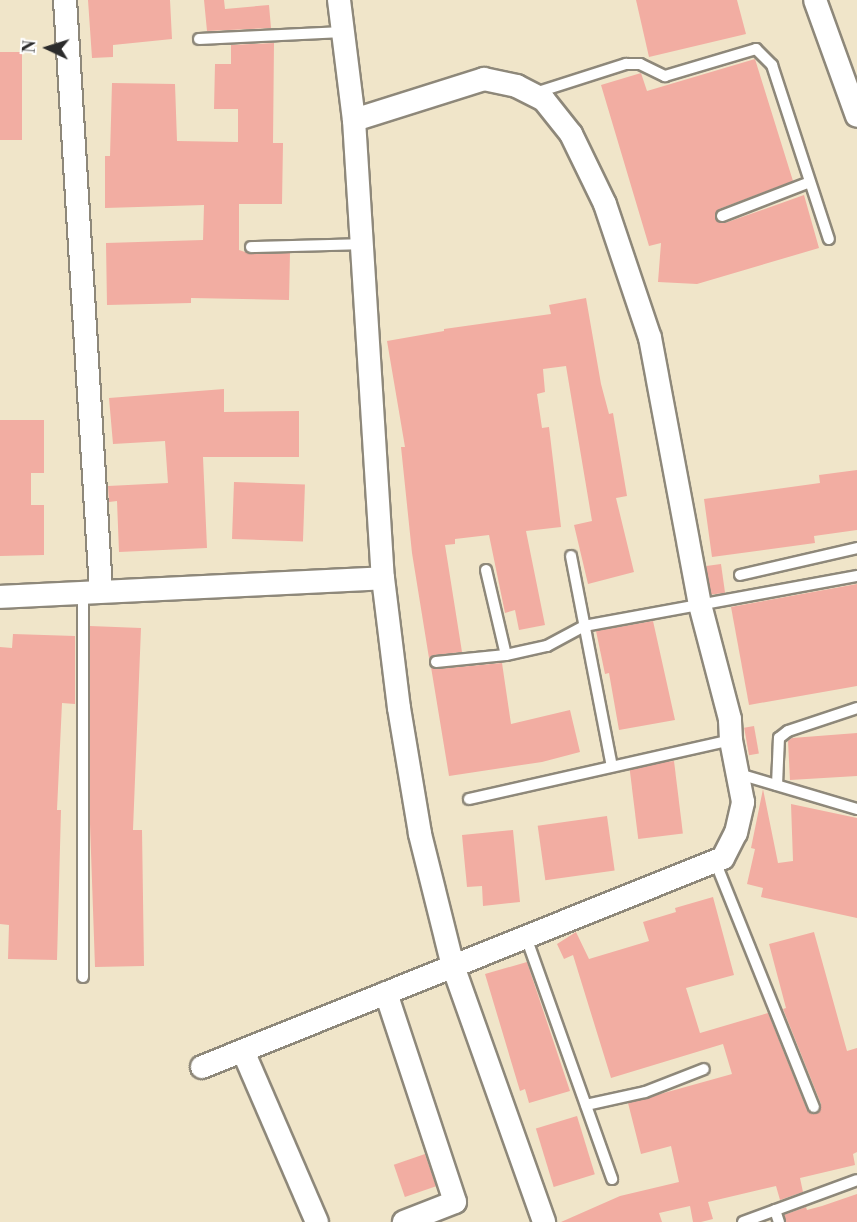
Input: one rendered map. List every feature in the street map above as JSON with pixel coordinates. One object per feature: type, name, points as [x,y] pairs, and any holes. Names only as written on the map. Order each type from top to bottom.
[{"type":"street","points":[[64,0],[92,591]]},
{"type":"street","points":[[339,0],[354,120],[383,578],[399,708],[420,834],[453,966],[544,1222]]},
{"type":"street","points":[[815,0],[857,116]]},
{"type":"street","points":[[202,1067],[723,858],[736,833],[743,802],[731,740],[730,719],[700,605],[650,338],[605,204],[572,134],[544,100],[517,86],[484,79],[354,120]]},
{"type":"street","points":[[0,597],[383,578]]},
{"type":"street","points":[[386,993],[455,1202],[404,1222]]},
{"type":"street","points":[[243,1051],[317,1222]]},
{"type":"lane","points":[[199,39],[344,32]]},
{"type":"lane","points":[[532,94],[626,64],[640,64],[665,76],[756,49],[772,65],[829,239]]},
{"type":"lane","points":[[722,216],[810,182]]},
{"type":"lane","points":[[251,247],[362,244]]},
{"type":"lane","points":[[740,576],[857,548]]},
{"type":"lane","points":[[571,556],[612,766]]},
{"type":"lane","points":[[486,570],[506,655]]},
{"type":"lane","points":[[436,662],[506,655],[547,646],[584,626],[857,576]]},
{"type":"lane","points":[[83,977],[92,591]]},
{"type":"lane","points":[[777,785],[779,738],[788,731],[857,708]]},
{"type":"lane","points":[[469,799],[731,740]]},
{"type":"lane","points":[[739,774],[857,809]]},
{"type":"lane","points":[[715,861],[814,1107]]},
{"type":"lane","points":[[526,937],[612,1179]]},
{"type":"lane","points":[[586,1105],[645,1092],[704,1069]]},
{"type":"lane","points":[[743,1222],[857,1180]]},
{"type":"lane","points":[[776,1210],[779,1222]]},
{"type":"building","points":[[88,0],[170,0],[172,39],[113,45],[113,57],[92,58]]},
{"type":"building","points":[[204,0],[224,0],[225,9],[269,5],[271,28],[207,31]]},
{"type":"building","points":[[636,0],[737,0],[746,34],[649,57]]},
{"type":"building","points":[[274,43],[273,143],[283,143],[282,204],[239,204],[239,250],[251,254],[290,253],[289,300],[191,298],[191,303],[107,305],[106,243],[203,240],[204,205],[105,208],[105,156],[110,156],[112,83],[175,84],[177,141],[238,142],[238,109],[214,109],[215,64],[231,64],[231,45]]},
{"type":"building","points":[[0,52],[22,52],[22,140],[0,140]]},
{"type":"building","points":[[755,59],[793,181],[719,209],[715,218],[718,222],[725,223],[804,195],[819,248],[697,284],[658,282],[661,243],[649,246],[601,85],[641,73],[647,91]]},
{"type":"building","points":[[586,298],[601,384],[609,414],[613,413],[627,496],[616,498],[634,572],[588,584],[574,525],[592,521],[566,366],[543,369],[545,392],[537,394],[542,428],[549,427],[561,527],[526,531],[545,625],[519,630],[515,610],[505,613],[489,535],[455,539],[455,544],[445,545],[462,652],[435,655],[429,658],[412,553],[401,447],[405,447],[387,341],[444,331],[444,329],[551,314],[549,305]]},
{"type":"building","points":[[224,389],[224,412],[299,411],[299,457],[203,457],[207,548],[119,552],[117,501],[109,502],[108,486],[168,483],[165,441],[113,444],[109,398]]},
{"type":"building","points":[[0,420],[44,420],[44,473],[31,473],[31,505],[44,505],[44,555],[0,556]]},
{"type":"building","points":[[857,470],[857,530],[814,536],[815,543],[712,557],[704,499],[820,483],[819,475]]},
{"type":"building","points":[[234,482],[305,484],[303,541],[232,539]]},
{"type":"building","points":[[721,564],[725,593],[710,595],[706,566]]},
{"type":"building","points":[[857,584],[857,686],[749,705],[731,607]]},
{"type":"building","points":[[653,621],[675,720],[619,730],[609,673],[605,674],[596,631]]},
{"type":"building","points":[[90,626],[141,628],[133,830],[142,830],[144,966],[95,967],[90,824]]},
{"type":"building","points":[[13,634],[75,636],[75,704],[62,703],[57,810],[61,810],[57,960],[8,959],[9,925],[0,924],[0,647],[12,648]]},
{"type":"building","points":[[502,663],[511,724],[570,710],[580,752],[542,762],[449,776],[431,667],[437,669]]},
{"type":"building","points":[[754,726],[759,754],[749,755],[744,728]]},
{"type":"building","points":[[857,733],[857,776],[790,780],[788,741],[792,738]]},
{"type":"building","points":[[674,761],[683,833],[638,839],[629,766]]},
{"type":"building","points":[[763,789],[778,863],[793,861],[791,804],[857,818],[857,918],[761,897],[763,888],[747,884],[755,849],[751,848]]},
{"type":"building","points":[[607,816],[615,870],[545,880],[538,826]]},
{"type":"building","points":[[513,830],[520,902],[483,906],[482,886],[467,887],[462,835]]},
{"type":"building","points":[[713,897],[734,975],[686,988],[700,1033],[768,1013],[807,1110],[812,1114],[819,1112],[821,1104],[783,1009],[786,1008],[769,944],[814,932],[847,1051],[857,1048],[857,1152],[853,1154],[855,1165],[800,1178],[803,1192],[780,1200],[776,1186],[708,1202],[713,1219],[701,1222],[693,1222],[690,1206],[659,1213],[662,1222],[561,1222],[620,1196],[679,1182],[671,1146],[641,1154],[628,1103],[732,1074],[723,1044],[611,1078],[573,955],[564,959],[557,944],[576,932],[589,959],[649,941],[643,922],[676,912],[675,908]]},
{"type":"building","points":[[527,962],[570,1091],[529,1103],[525,1089],[520,1091],[485,974]]},
{"type":"building","points":[[577,1116],[595,1174],[554,1187],[536,1129]]},
{"type":"building","points":[[425,1154],[436,1186],[405,1197],[394,1165]]},
{"type":"building","points":[[857,1194],[857,1222],[786,1222],[784,1215],[806,1207],[807,1210],[822,1206]]}]
